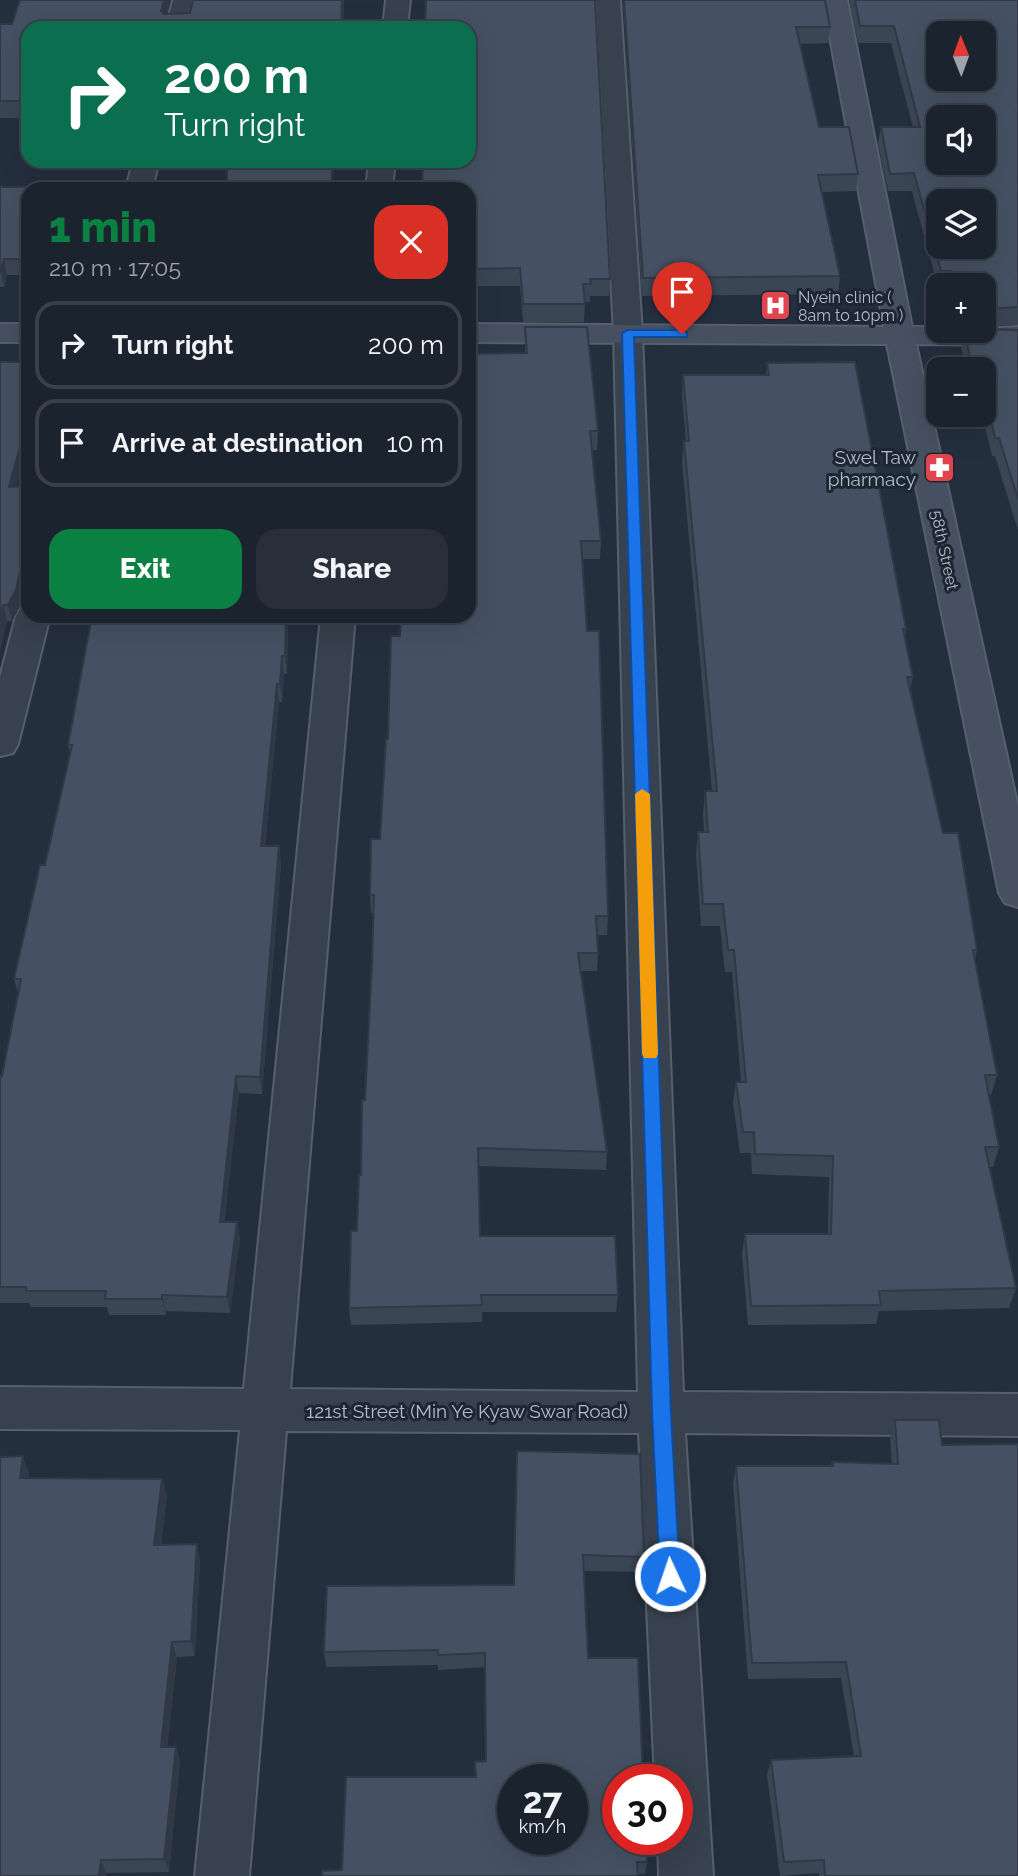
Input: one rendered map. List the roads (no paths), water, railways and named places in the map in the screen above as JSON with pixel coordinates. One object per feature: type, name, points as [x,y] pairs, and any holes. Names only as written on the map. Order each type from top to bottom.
[{"type":"main road","name":"58th Street","points":[[835,0],[900,337],[1018,893]]},
{"type":"main road","points":[[0,333],[21,333]]},
{"type":"main road","points":[[476,333],[1018,336]]},
{"type":"street","points":[[180,21],[185,0]]},
{"type":"street","points":[[396,21],[398,0]]},
{"type":"street","points":[[608,0],[628,333],[661,1413],[686,1876]]},
{"type":"street","points":[[0,744],[31,623]]},
{"type":"street","points":[[222,1876],[337,623]]},
{"type":"street","name":"121st Street (Min Ye Kyaw Swar Road)","points":[[0,1408],[1018,1415]]},
{"type":"place","name":"Nyein clinic ( 8am to 10pm )","points":[[775,306]]},
{"type":"place","name":"Swel Taw pharmacy","points":[[939,468]]}]
